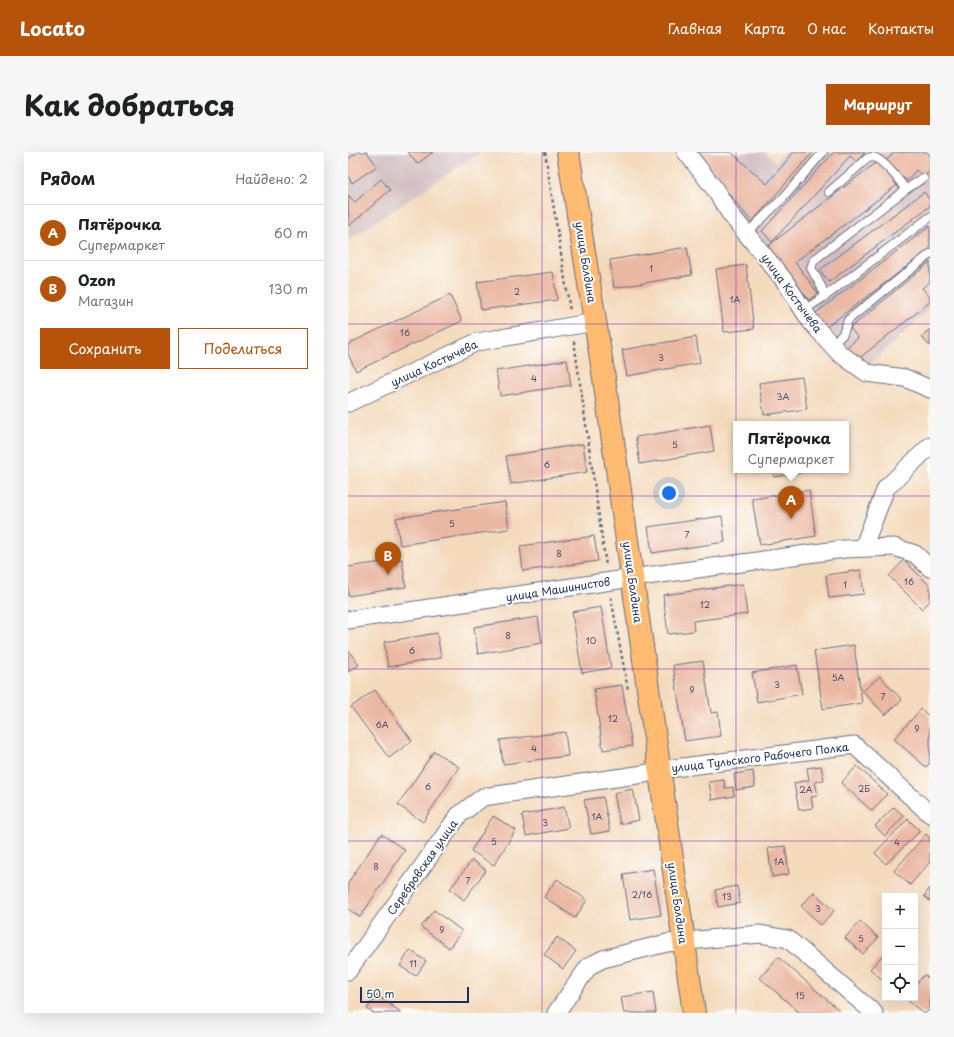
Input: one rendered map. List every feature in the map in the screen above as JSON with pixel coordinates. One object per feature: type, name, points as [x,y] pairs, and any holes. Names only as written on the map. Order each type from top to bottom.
[{"type":"main road","name":"улица Болдина","points":[[568,152],[595,322],[694,1013]]},
{"type":"street","name":"улица Костычева","points":[[686,152],[714,188],[731,215],[784,280],[811,322],[839,353],[867,373],[905,378],[930,389]]},
{"type":"street","name":"улица Костычева","points":[[348,403],[477,342],[595,322]]},
{"type":"street","points":[[863,548],[886,488],[930,446]]},
{"type":"street","name":"улица Машинистов","points":[[348,620],[608,581],[844,549],[894,547],[915,554],[930,568]]},
{"type":"street","name":"улица Тульского Рабочего Полка","points":[[659,770],[854,745],[930,814]]},
{"type":"street","name":"Серебровская улица","points":[[348,971],[459,814],[483,797],[636,775],[659,770]]},
{"type":"street","points":[[556,1013],[589,966],[603,960],[660,944],[760,934],[788,939],[874,1013]]},
{"type":"lane","points":[[746,234],[783,198],[823,152]]},
{"type":"lane","points":[[829,192],[868,158],[873,156],[882,162],[902,184],[905,190]]},
{"type":"lane","points":[[824,297],[822,288],[811,268],[814,260],[905,190],[923,178]]},
{"type":"lane","points":[[804,310],[824,297],[930,217]]},
{"type":"lane","points":[[831,345],[843,334],[848,320],[930,254]]},
{"type":"path","points":[[545,152],[572,325],[608,581],[630,697]]},
{"type":"shaded area","points":[[348,152],[481,152],[348,240]]},
{"type":"shaded area","points":[[687,152],[765,152],[776,162],[784,152],[924,152],[930,157],[930,309],[868,366],[844,345]]},
{"type":"building","points":[[358,152],[367,152],[377,166],[352,183],[348,176],[348,159]]},
{"type":"building","points":[[408,152],[433,152],[417,164]]},
{"type":"building","points":[[694,152],[731,152],[767,184],[794,152],[813,152],[752,222]]},
{"type":"building","points":[[834,152],[865,152],[857,162],[850,156],[772,242],[762,231]]},
{"type":"building","points":[[894,152],[927,152],[930,155],[930,171],[923,177],[916,170],[907,181],[886,161]]},
{"type":"building","points":[[878,161],[897,185],[795,262],[818,293],[809,300],[768,246]]},
{"type":"building","points":[[381,179],[390,190],[349,226],[348,195],[355,202]]},
{"type":"building","points":[[924,192],[930,200],[930,206],[829,282],[820,270]]},
{"type":"building","points":[[930,226],[930,249],[824,329],[813,315]]},
{"type":"building","points":[[687,247],[692,275],[614,288],[610,260]]},
{"type":"building","points":[[930,262],[930,282],[922,288],[930,297],[930,302],[857,360],[846,348],[858,338],[850,328]]},
{"type":"building","points":[[746,265],[754,329],[724,332],[716,269]]},
{"type":"building","points":[[553,272],[557,300],[481,310],[477,282]]},
{"type":"building","points":[[450,295],[462,321],[356,371],[348,354],[348,344]]},
{"type":"building","points":[[930,329],[930,346],[921,337]]},
{"type":"building","points":[[696,337],[700,363],[627,376],[622,350]]},
{"type":"building","points":[[567,360],[571,385],[500,396],[496,371]]},
{"type":"building","points":[[802,377],[807,409],[764,415],[759,383]]},
{"type":"building","points":[[710,425],[714,451],[640,464],[636,437]]},
{"type":"building","points":[[583,444],[587,472],[511,484],[506,456]]},
{"type":"building","points":[[773,473],[799,473],[774,477]]},
{"type":"building","points":[[809,490],[816,536],[760,545],[752,499]]},
{"type":"building","points":[[505,502],[509,529],[400,545],[396,518]]},
{"type":"building","points":[[722,516],[725,542],[652,553],[648,527]]},
{"type":"building","points":[[594,536],[598,561],[523,571],[520,546]]},
{"type":"building","points":[[402,559],[406,587],[348,596],[348,567]]},
{"type":"building","points":[[904,560],[930,586],[930,601],[922,609],[889,576]]},
{"type":"building","points":[[861,570],[864,594],[829,598],[826,575]]},
{"type":"building","points":[[743,584],[747,614],[693,621],[694,631],[668,634],[663,595]]},
{"type":"building","points":[[601,607],[611,668],[582,673],[572,612]]},
{"type":"building","points":[[538,617],[542,643],[478,654],[474,627]]},
{"type":"building","points":[[437,633],[441,658],[388,667],[384,642]]},
{"type":"building","points":[[854,645],[862,703],[823,709],[814,651]]},
{"type":"building","points":[[348,650],[359,665],[348,672]]},
{"type":"building","points":[[703,661],[711,713],[718,712],[721,736],[685,741],[673,665]]},
{"type":"building","points":[[797,665],[802,694],[757,702],[752,673]]},
{"type":"building","points":[[880,676],[902,700],[885,715],[863,691]]},
{"type":"building","points":[[622,685],[632,746],[603,750],[594,689]]},
{"type":"building","points":[[375,690],[412,741],[389,758],[351,707]]},
{"type":"building","points":[[921,709],[930,717],[930,763],[926,767],[894,739]]},
{"type":"building","points":[[565,732],[568,756],[503,764],[500,740]]},
{"type":"building","points":[[434,751],[459,767],[423,822],[398,805]]},
{"type":"building","points":[[821,766],[824,780],[815,782],[818,796],[811,797],[813,808],[799,810],[794,783],[809,780],[807,768]]},
{"type":"building","points":[[857,766],[887,794],[872,811],[841,783]]},
{"type":"building","points":[[753,771],[755,787],[736,790],[734,774]]},
{"type":"building","points":[[724,780],[725,788],[733,787],[734,796],[712,800],[709,782]]},
{"type":"building","points":[[633,789],[639,820],[620,824],[614,793]]},
{"type":"building","points":[[603,797],[610,831],[591,834],[584,800]]},
{"type":"building","points":[[564,807],[569,828],[526,836],[522,815]]},
{"type":"building","points":[[894,807],[904,816],[885,836],[875,826]]},
{"type":"building","points":[[493,816],[516,830],[494,865],[471,851]]},
{"type":"building","points":[[908,819],[920,831],[886,864],[875,853]]},
{"type":"building","points":[[381,834],[405,850],[360,917],[348,909],[348,883]]},
{"type":"building","points":[[926,834],[930,838],[930,862],[910,885],[894,871]]},
{"type":"building","points":[[785,846],[789,874],[772,877],[768,848]]},
{"type":"building","points":[[472,860],[486,870],[464,900],[450,889]]},
{"type":"building","points":[[653,869],[661,915],[630,920],[623,874]]},
{"type":"building","points":[[557,879],[587,900],[575,918],[544,897]]},
{"type":"building","points":[[737,886],[740,903],[718,907],[715,890]]},
{"type":"building","points":[[930,888],[930,901],[924,896]]},
{"type":"building","points":[[814,892],[834,911],[821,925],[801,906]]},
{"type":"building","points":[[434,910],[462,931],[449,948],[421,927]]},
{"type":"building","points":[[860,921],[878,938],[863,954],[845,938]]},
{"type":"building","points":[[557,937],[576,951],[563,969],[544,955]]},
{"type":"building","points":[[410,950],[426,961],[416,976],[400,966]]},
{"type":"building","points":[[882,956],[882,979],[870,969]]},
{"type":"building","points":[[778,957],[840,1011],[838,1013],[800,1013],[760,978]]},
{"type":"building","points":[[924,975],[930,979],[930,1009],[926,1013],[923,1013],[909,1001],[918,1001],[918,982]]},
{"type":"building","points":[[653,992],[656,1013],[624,1013],[621,997]]},
{"type":"building","points":[[377,995],[402,1013],[373,1013],[367,1009]]},
{"type":"place","name":"Пятёрочка","points":[[791,519]]},
{"type":"place","name":"Ozon","points":[[388,575]]}]
